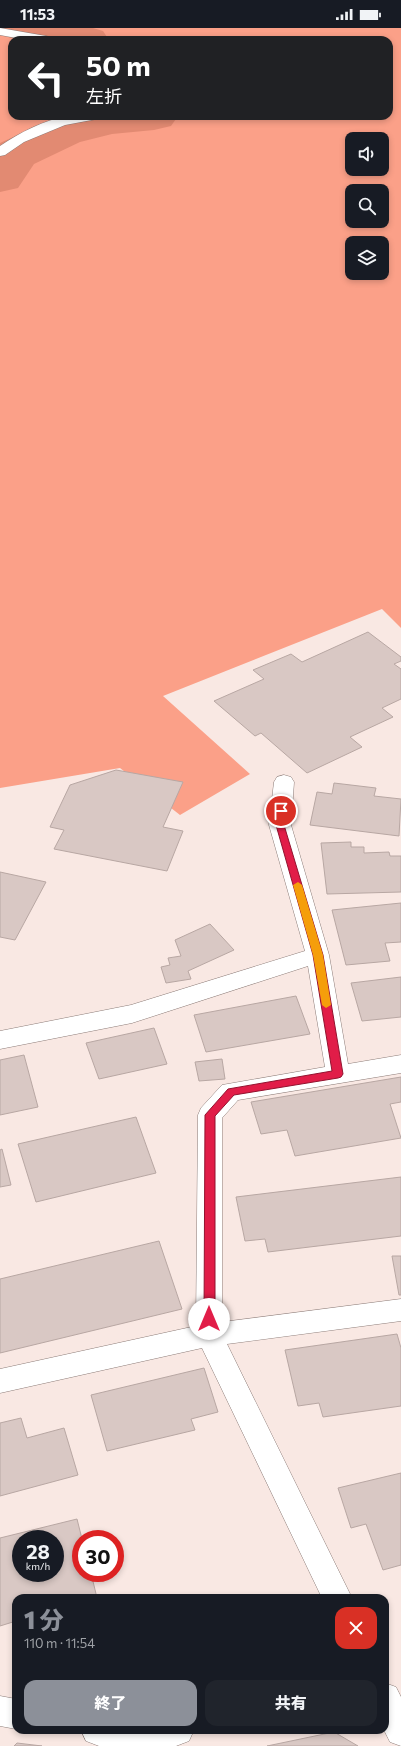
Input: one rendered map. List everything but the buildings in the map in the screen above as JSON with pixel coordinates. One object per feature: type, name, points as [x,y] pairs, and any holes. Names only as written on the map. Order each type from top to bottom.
[{"type":"street","points":[[0,31],[26,36]]},
{"type":"street","points":[[0,152],[19,139],[62,121],[68,120]]},
{"type":"street","points":[[284,782],[280,825],[318,955],[338,1074]]},
{"type":"street","points":[[0,1040],[132,1014],[318,955]]},
{"type":"street","points":[[335,1594],[209,1335],[210,1115],[231,1092],[401,1064]]},
{"type":"street","points":[[0,1381],[209,1335],[401,1310]]},
{"type":"street","points":[[389,1706],[401,1732]]},
{"type":"street","points":[[0,1711],[12,1713]]},
{"type":"street","points":[[116,1734],[136,1738],[157,1734]]},
{"type":"shaded area","points":[[0,28],[401,28],[401,628],[382,609],[163,696],[250,774],[180,815],[120,768],[0,788]]},
{"type":"waterway","points":[[24,28],[66,36]]},
{"type":"waterway","points":[[0,177],[17,154],[63,132],[112,120]]},
{"type":"slow traffic","points":[[298,885],[318,955],[326,1005]]},
{"type":"route","points":[[209,1319],[210,1115],[231,1092],[338,1074],[318,955],[280,825],[281,811]]}]
